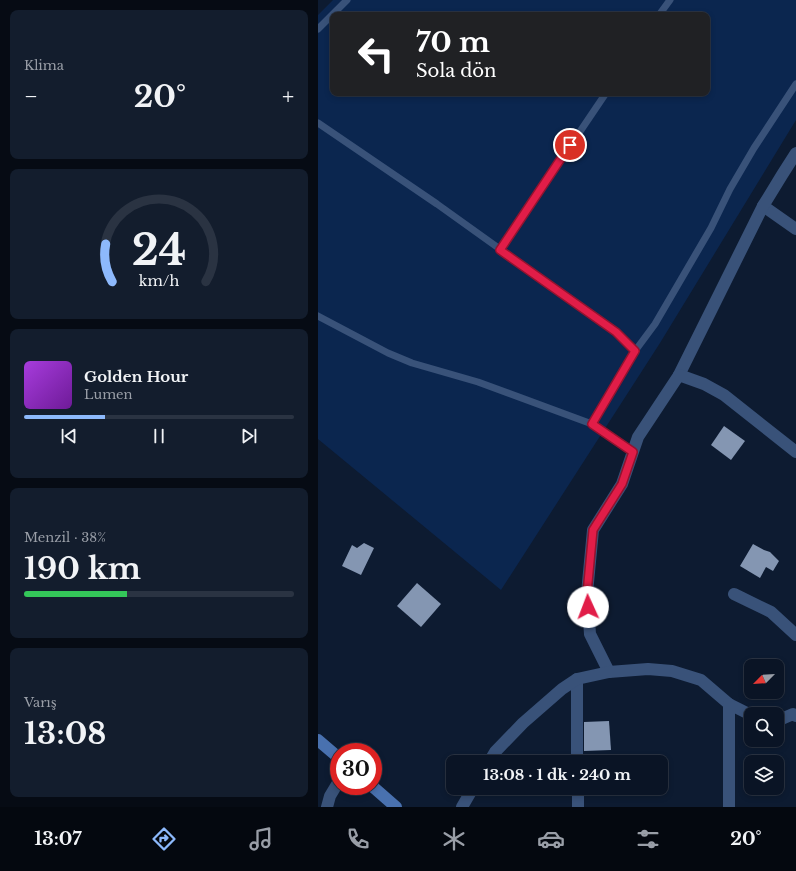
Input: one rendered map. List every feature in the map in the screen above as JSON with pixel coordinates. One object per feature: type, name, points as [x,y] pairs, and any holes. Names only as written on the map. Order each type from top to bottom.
[{"type":"street","points":[[608,672],[590,634],[587,593],[593,530],[622,484],[638,437],[680,375],[763,206],[796,153]]},
{"type":"street","points":[[763,206],[796,229]]},
{"type":"street","points":[[680,375],[704,384],[724,395],[796,452]]},
{"type":"street","points":[[734,594],[771,612],[796,635]]},
{"type":"street","points":[[493,755],[523,723],[577,678],[608,672],[648,669],[672,671],[701,680],[729,704],[744,712]]},
{"type":"street","points":[[577,678],[578,755]]},
{"type":"street","points":[[729,704],[729,807]]},
{"type":"street","points":[[784,718],[793,714],[796,716]]},
{"type":"street","points":[[318,740],[330,750]]},
{"type":"street","points":[[327,807],[331,795]]},
{"type":"street","points":[[382,795],[396,807]]},
{"type":"street","points":[[462,807],[469,795]]},
{"type":"street","points":[[578,795],[578,807]]},
{"type":"lane","points":[[335,12],[347,0]]},
{"type":"lane","points":[[661,12],[670,0]]},
{"type":"lane","points":[[318,29],[330,17]]},
{"type":"lane","points":[[592,424],[635,351],[656,324],[711,228],[730,189],[754,148],[796,84]]},
{"type":"lane","points":[[500,250],[604,96]]},
{"type":"lane","points":[[318,123],[437,204],[616,332],[635,351]]},
{"type":"lane","points":[[318,316],[388,353],[478,382],[592,424],[633,452]]},
{"type":"shaded area","points":[[333,0],[796,0],[796,120],[660,343],[501,590],[318,439],[318,15]]},
{"type":"building","points":[[724,426],[745,441],[731,460],[711,445]]},
{"type":"building","points":[[364,543],[374,548],[361,575],[342,566],[352,545],[357,548]]},
{"type":"building","points":[[753,544],[770,552],[779,561],[773,571],[766,567],[760,578],[740,566]]},
{"type":"building","points":[[417,583],[441,604],[421,627],[397,606]]},
{"type":"building","points":[[609,721],[611,750],[584,751],[584,722]]},
{"type":"route","points":[[570,145],[500,250],[616,332],[635,351],[592,424],[633,452],[622,484],[593,530],[587,593],[588,607]]}]
